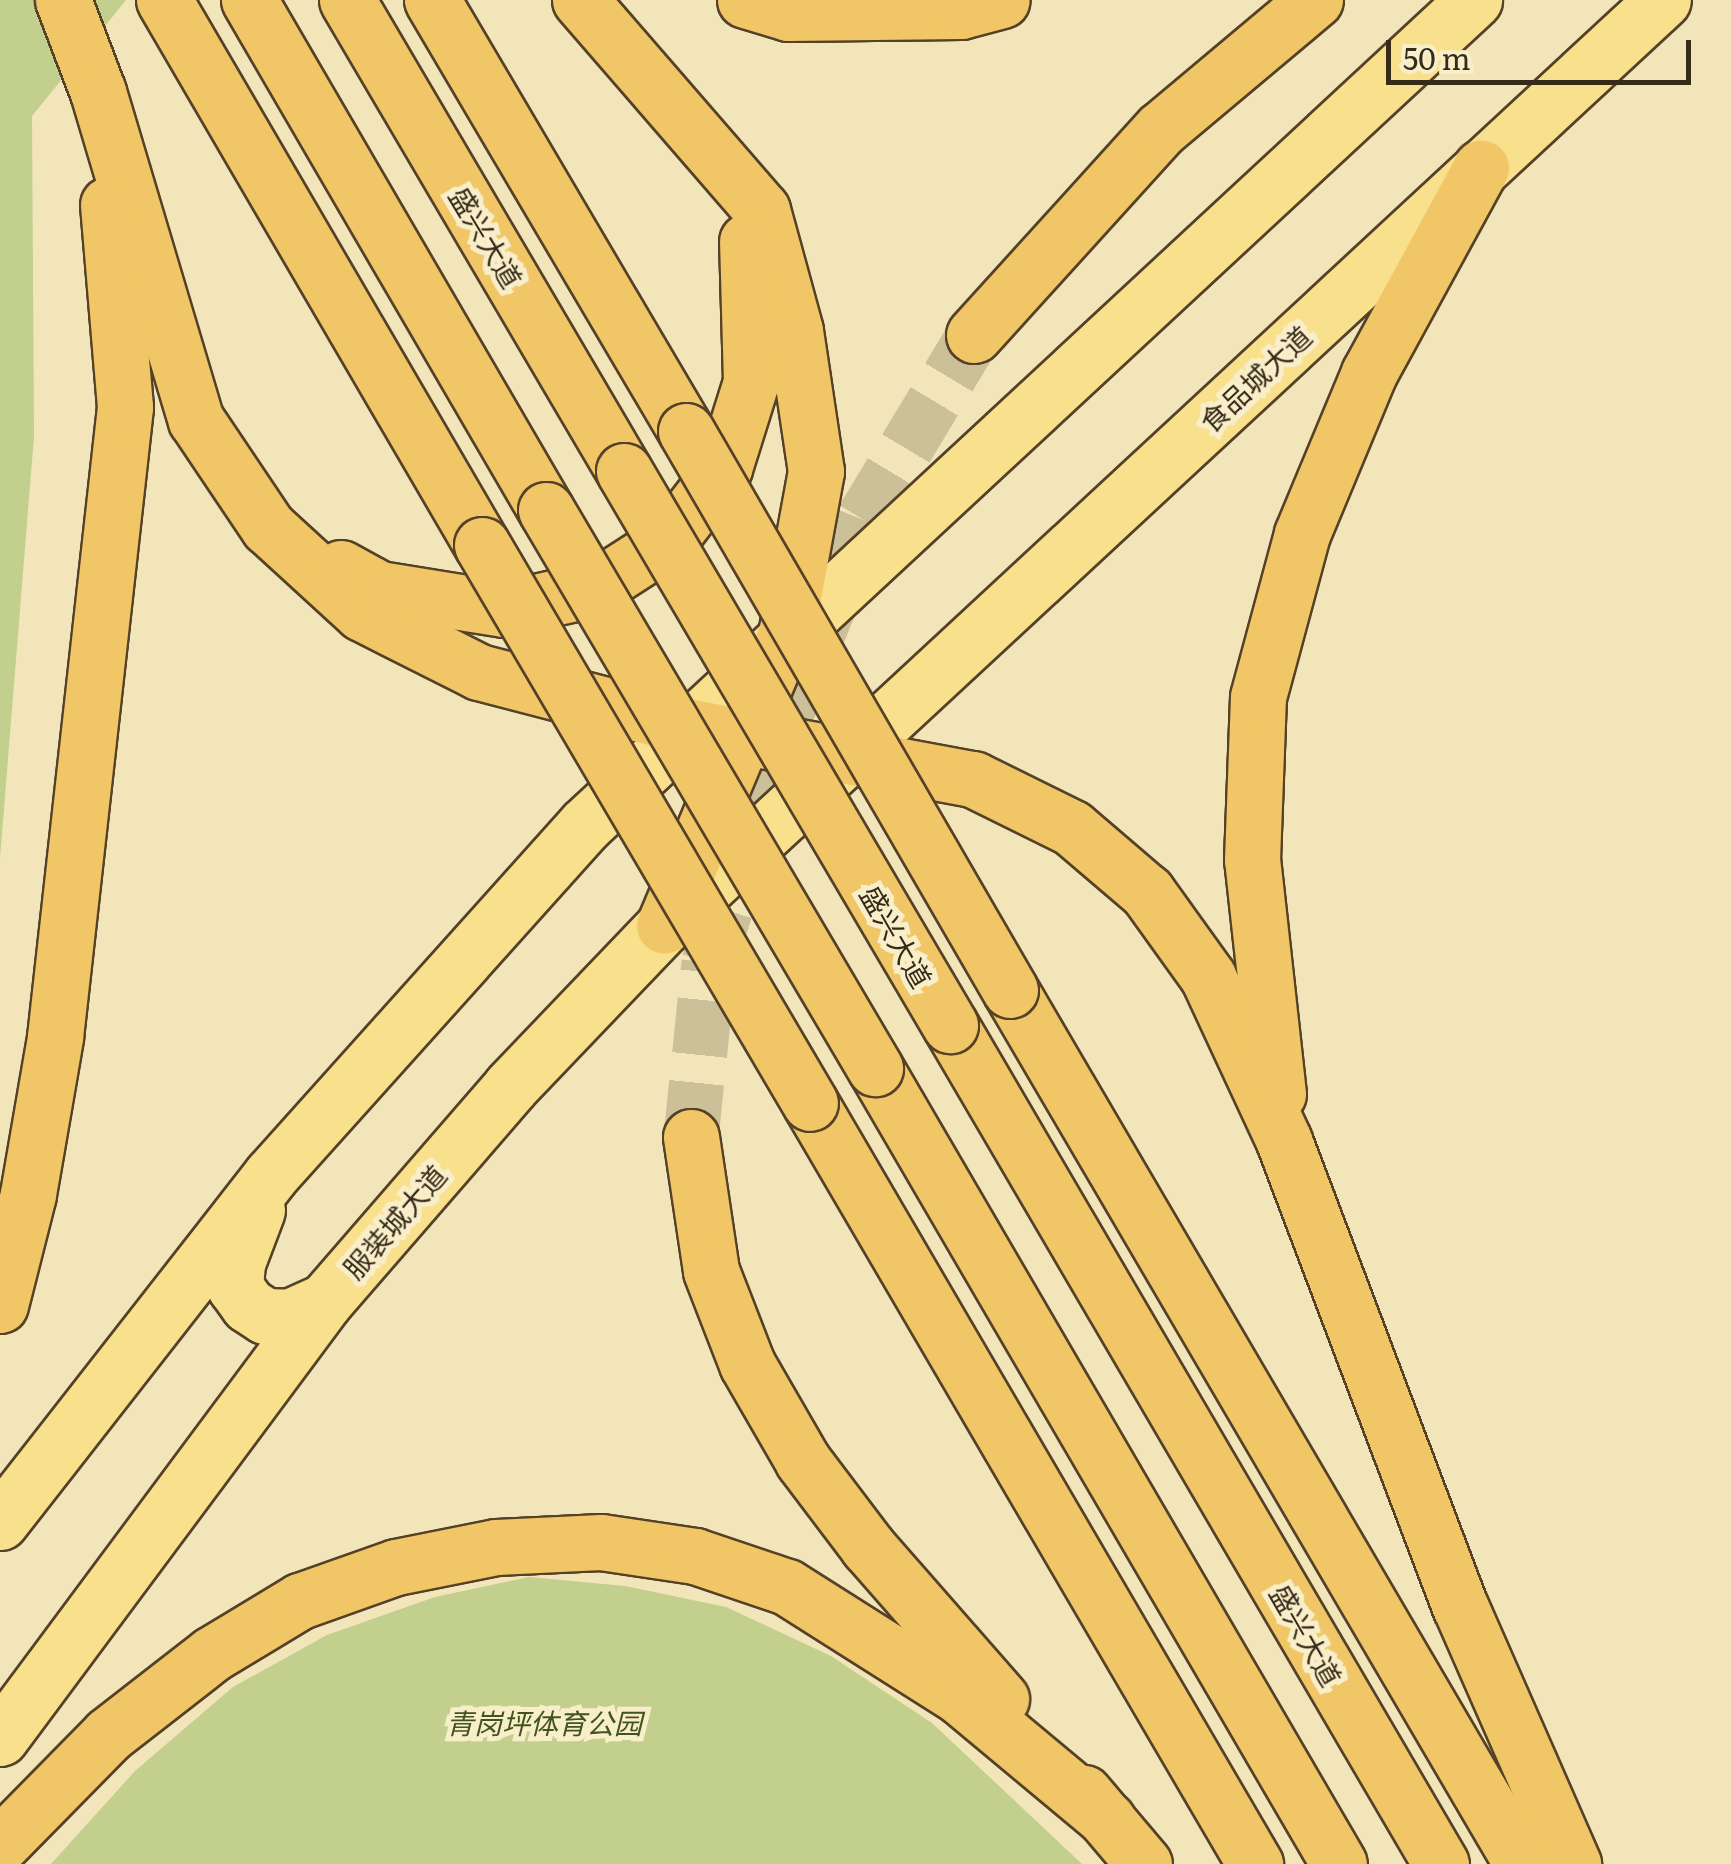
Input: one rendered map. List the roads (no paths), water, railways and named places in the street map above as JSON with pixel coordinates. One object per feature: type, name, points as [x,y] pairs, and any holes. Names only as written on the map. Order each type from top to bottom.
[{"type":"highway","points":[[63,0],[98,92],[196,420],[268,527],[362,613],[479,672],[686,726],[973,779],[1072,828],[1147,892],[1208,977],[1284,1142],[1440,1556],[1573,1864]]},
{"type":"highway","points":[[164,0],[1256,1864]]},
{"type":"highway","points":[[248,0],[1339,1864]]},
{"type":"highway","points":[[432,0],[1522,1864]]},
{"type":"highway","points":[[580,0],[692,136],[762,210],[795,331],[816,471],[786,634],[664,926]]},
{"type":"highway","points":[[745,0],[788,13],[962,11],[1002,0]]},
{"type":"highway","points":[[974,335],[1161,129],[1315,0]]},
{"type":"highway","name":"盛兴大道","points":[[350,4],[1441,1864]]},
{"type":"highway","points":[[0,1305],[28,1194],[55,1037],[125,407],[98,92]]},
{"type":"highway","points":[[268,527],[380,589],[504,610],[593,589],[669,540],[724,468],[752,382],[750,247],[692,136]]},
{"type":"highway","points":[[1284,1142],[1252,860],[1258,697],[1302,534],[1369,373],[1482,168]]},
{"type":"highway","points":[[691,1137],[712,1271],[747,1364],[803,1461],[868,1547],[1144,1864]]},
{"type":"highway","points":[[0,1845],[108,1735],[212,1654],[300,1601],[396,1567],[496,1548],[601,1542],[695,1556],[786,1587],[958,1694],[1107,1819]]},
{"type":"main road","points":[[0,1522],[271,1175],[585,825],[686,726],[1474,0]]},
{"type":"main road","name":"食品城大道","points":[[848,756],[1663,0]]},
{"type":"main road","name":"服装城大道","points":[[0,1738],[325,1301],[511,1086],[664,926],[848,756]]},
{"type":"main road","points":[[271,1175],[236,1263],[235,1287],[265,1316],[288,1317],[325,1301]]},
{"type":"tunnel","points":[[691,1137],[709,962],[783,722],[863,519],[974,335]]},
{"type":"park label","name":"青岗坪体育公园","points":[[544,1722]]}]
